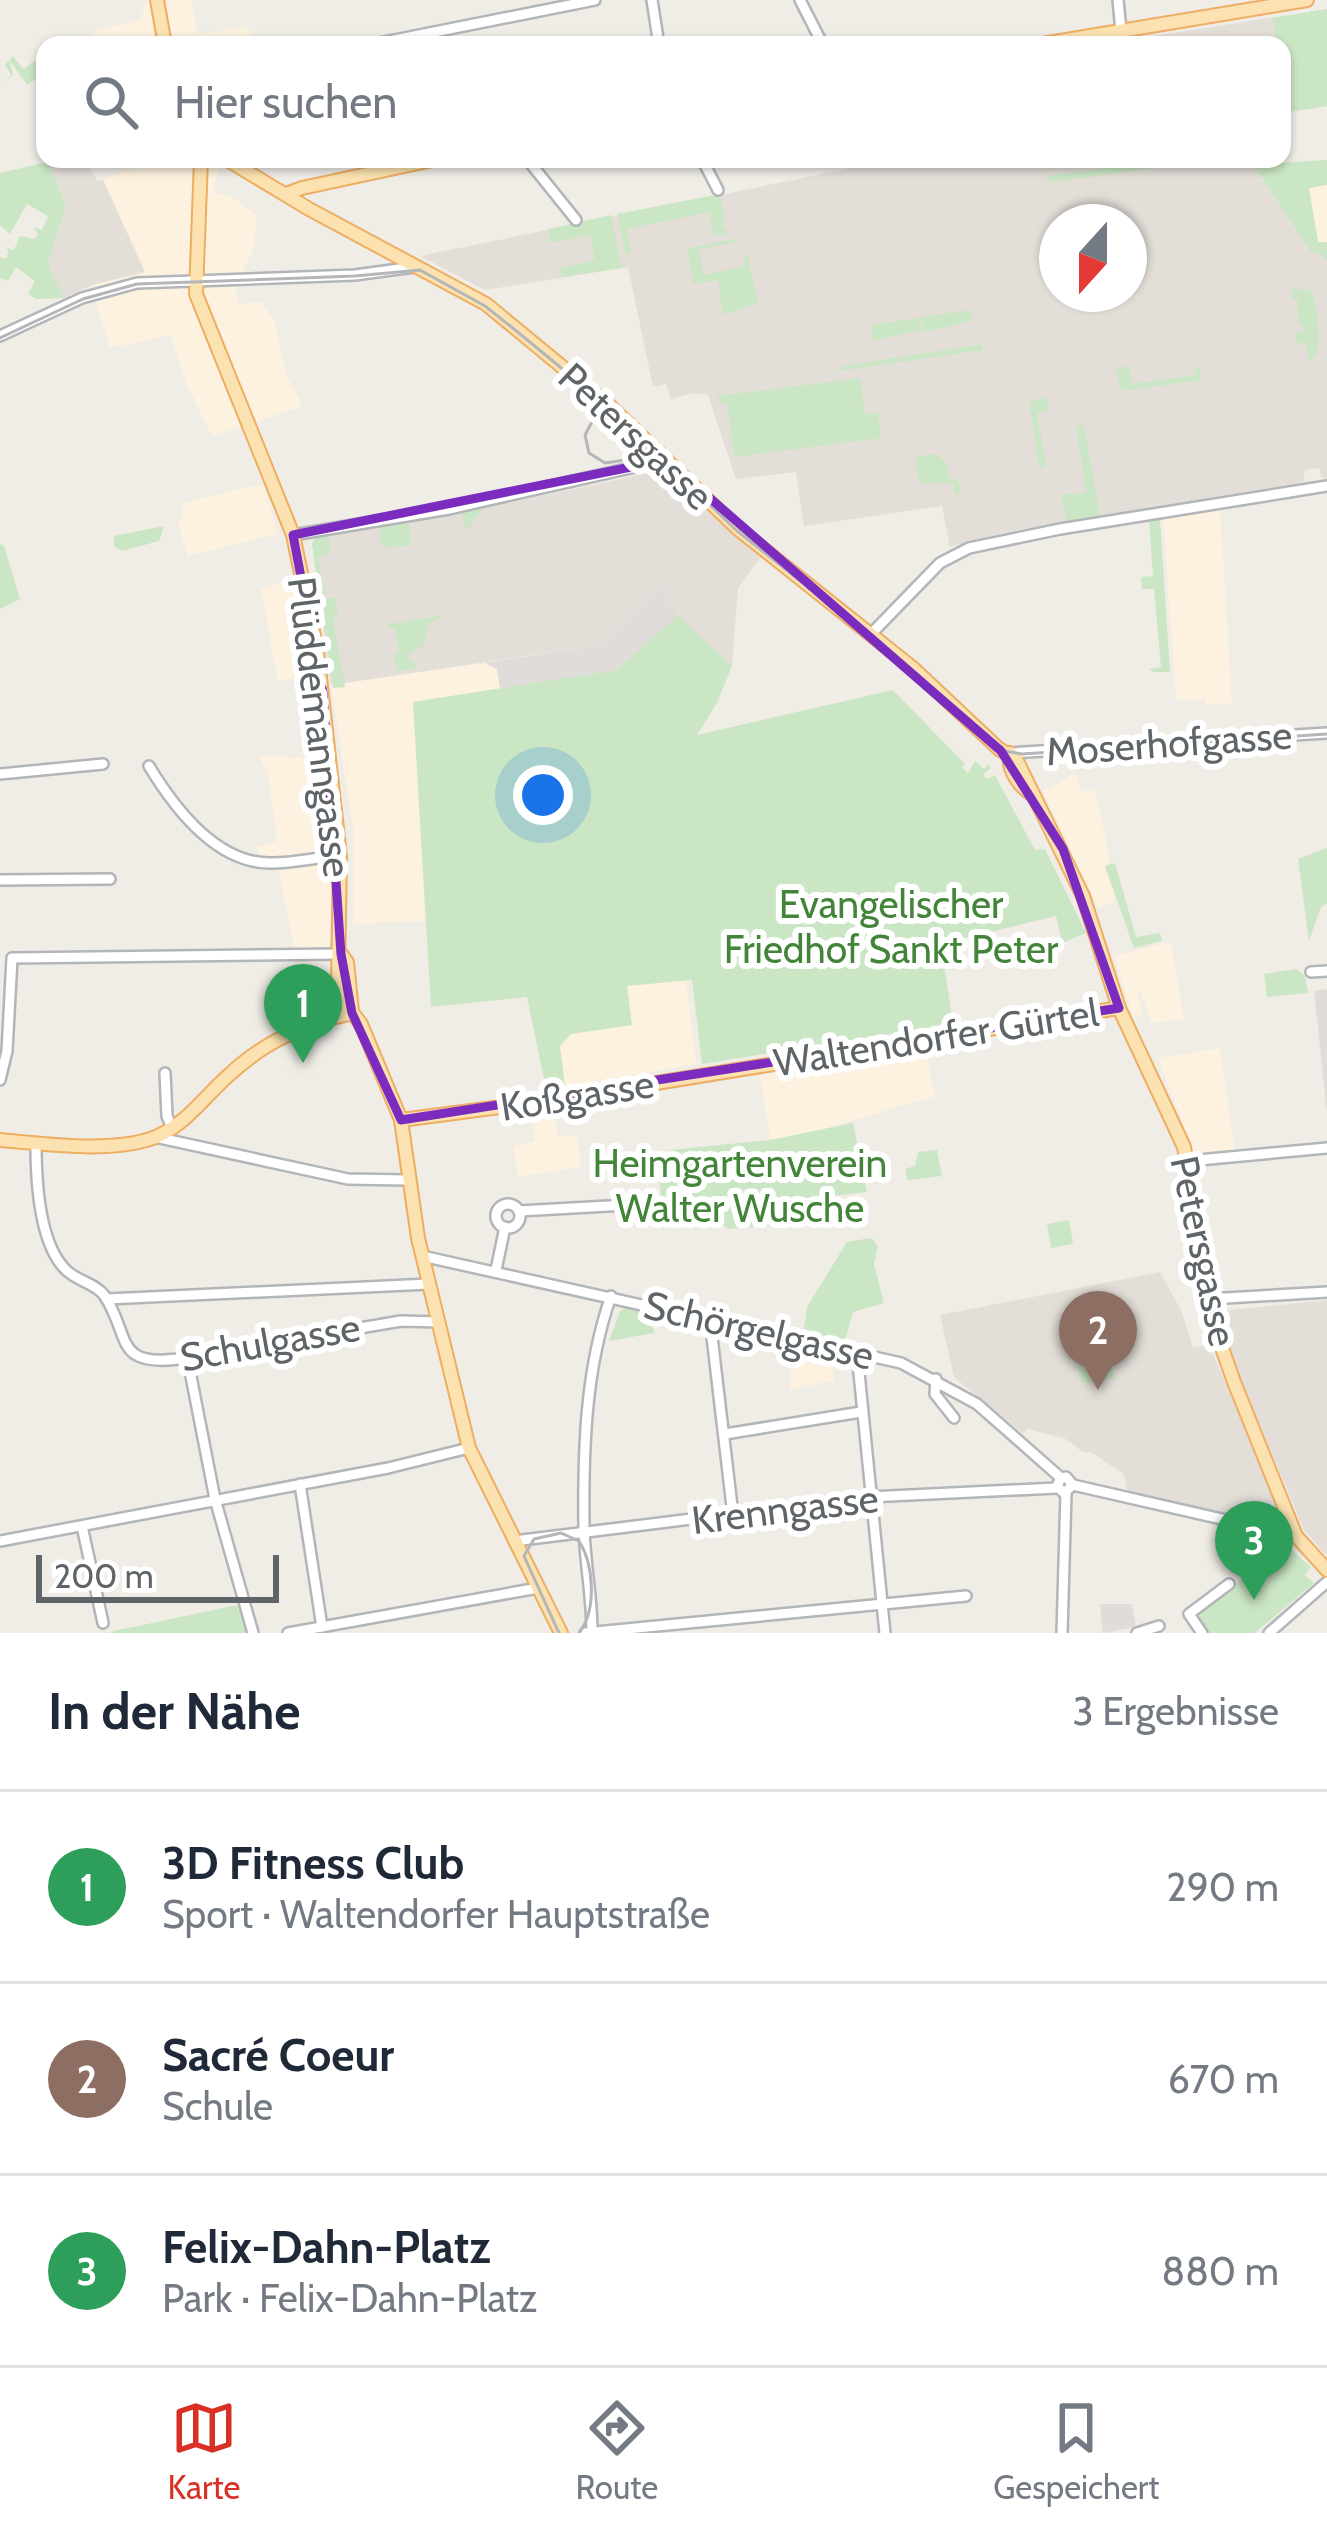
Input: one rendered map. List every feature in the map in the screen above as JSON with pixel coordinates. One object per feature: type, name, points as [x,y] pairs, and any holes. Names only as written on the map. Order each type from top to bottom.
[{"type":"main road","points":[[157,0],[163,36]]},
{"type":"main road","points":[[1095,36],[1307,0]]},
{"type":"main road","name":"Plüddemanngasse","points":[[200,168],[194,282],[202,313],[293,535],[323,693],[340,856],[338,982],[401,1120],[422,1256],[469,1448],[560,1633]]},
{"type":"main road","name":"Petersgasse","points":[[254,168],[286,194],[501,316],[596,394],[738,529],[871,634],[999,749],[1010,753],[1063,849],[1092,918],[1119,1008],[1188,1161],[1209,1300],[1221,1347],[1297,1536],[1327,1570]]},
{"type":"main road","points":[[286,194],[394,168]]},
{"type":"main road","name":"Plüddemanngasse","points":[[341,954],[347,962],[352,1013]]},
{"type":"main road","points":[[326,1018],[338,982]]},
{"type":"main road","name":"Waltendorfer Gürtel","points":[[752,1065],[1119,1008]]},
{"type":"main road","points":[[0,1140],[103,1144],[155,1137],[172,1128],[255,1054],[289,1033],[352,1013]]},
{"type":"main road","name":"Koßgasse","points":[[401,1120],[752,1065]]},
{"type":"street","points":[[414,36],[595,0]]},
{"type":"street","points":[[652,0],[658,36]]},
{"type":"street","points":[[800,0],[818,36]]},
{"type":"street","points":[[1118,0],[1121,32]]},
{"type":"street","points":[[534,168],[576,220]]},
{"type":"street","points":[[707,168],[718,190]]},
{"type":"street","points":[[0,336],[105,289],[137,283],[355,275],[419,267]]},
{"type":"street","points":[[293,535],[448,509],[666,460]]},
{"type":"street","points":[[871,634],[940,562],[969,548],[1327,486]]},
{"type":"street","name":"Moserhofgasse","points":[[1010,753],[1327,733]]},
{"type":"street","points":[[0,774],[103,764]]},
{"type":"street","points":[[149,766],[175,806],[199,830],[239,857],[273,863],[340,856]]},
{"type":"street","points":[[0,880],[110,879]]},
{"type":"street","points":[[0,1080],[8,1043],[12,958],[341,954]]},
{"type":"street","points":[[1311,971],[1327,970]]},
{"type":"street","points":[[165,1073],[172,1128]]},
{"type":"street","points":[[155,1137],[347,1179],[407,1180]]},
{"type":"street","name":"Schulgasse","points":[[36,1144],[35,1193],[63,1268],[100,1290],[123,1342],[141,1359],[152,1362],[386,1323],[439,1322]]},
{"type":"street","points":[[1188,1161],[1327,1148]]},
{"type":"street","points":[[505,1227],[496,1216],[500,1206],[510,1204],[519,1211],[626,1205]]},
{"type":"street","points":[[505,1227],[517,1223],[519,1211]]},
{"type":"street","points":[[496,1270],[505,1227]]},
{"type":"street","name":"Schörgelgasse","points":[[422,1256],[901,1363],[977,1404],[1064,1486],[1297,1536]]},
{"type":"street","points":[[106,1300],[429,1284]]},
{"type":"street","points":[[1209,1300],[1327,1292]]},
{"type":"street","points":[[611,1297],[589,1391],[584,1532],[589,1632],[664,1629],[966,1596]]},
{"type":"street","points":[[710,1320],[733,1515]]},
{"type":"street","points":[[856,1353],[885,1633]]},
{"type":"street","points":[[187,1356],[215,1499],[253,1633]]},
{"type":"street","points":[[936,1379],[934,1394],[953,1418]]},
{"type":"street","points":[[724,1434],[861,1412]]},
{"type":"street","points":[[0,1541],[469,1448]]},
{"type":"street","points":[[299,1484],[322,1627]]},
{"type":"street","points":[[1062,1633],[1064,1486]]},
{"type":"street","name":"Krenngasse","points":[[514,1541],[869,1497],[1064,1486]]},
{"type":"street","points":[[82,1526],[103,1623]]},
{"type":"street","points":[[1269,1633],[1327,1582]]},
{"type":"street","points":[[1202,1633],[1189,1614],[1229,1584]]},
{"type":"street","points":[[289,1633],[347,1628],[538,1588]]},
{"type":"street","points":[[1137,1633],[1159,1626]]},
{"type":"highlighted area","points":[[666,460],[1001,751],[1063,849],[1119,1008],[401,1120],[352,1013],[341,954],[323,693],[293,535]]},
{"type":"shaded area","points":[[147,0],[192,0],[197,34],[248,27],[250,36],[91,36],[141,19]]},
{"type":"shaded area","points":[[1327,9],[1327,106],[1291,112],[1291,36],[1154,36]]},
{"type":"shaded area","points":[[51,168],[90,168],[98,181],[103,180],[145,272],[92,285],[64,298],[48,264],[66,205]]},
{"type":"shaded area","points":[[130,168],[217,168],[213,193],[232,197],[257,215],[254,248],[236,287],[238,304],[262,302],[275,323],[287,377],[301,401],[298,408],[212,436],[185,380],[171,335],[110,348],[95,284],[144,272],[103,180]]},
{"type":"shaded area","points":[[852,168],[1254,168],[1312,254],[1327,252],[1327,479],[1321,477],[1319,468],[1305,470],[1299,483],[1011,531],[950,547],[942,506],[804,526],[796,472],[736,479],[708,395],[693,393],[671,399],[666,384],[653,387],[628,267],[485,290],[420,256]]},
{"type":"shaded area","points":[[1327,185],[1327,242],[1319,243],[1308,188]]},
{"type":"shaded area","points":[[662,470],[760,558],[738,588],[732,666],[678,615],[658,584],[601,645],[331,685],[312,543],[317,535],[466,512]]},
{"type":"shaded area","points":[[264,487],[278,534],[187,556],[178,520],[183,517],[182,503]]},
{"type":"shaded area","points":[[1220,509],[1232,703],[1206,705],[1205,699],[1176,700],[1163,518]]},
{"type":"shaded area","points":[[287,580],[294,584],[308,668],[303,678],[278,681],[261,590]]},
{"type":"shaded area","points":[[659,583],[678,615],[616,670],[500,689],[497,669],[485,663],[601,645]]},
{"type":"shaded area","points":[[485,663],[497,670],[500,689],[413,702],[425,921],[353,924],[354,834],[331,685]]},
{"type":"shaded area","points":[[258,755],[322,759],[332,877],[329,953],[295,950],[278,870],[265,863],[256,847],[277,841],[268,774]]},
{"type":"shaded area","points":[[1075,774],[1082,792],[1095,788],[1110,860],[1105,867],[1116,902],[1098,908],[1043,791]]},
{"type":"shaded area","points":[[1171,942],[1184,1019],[1151,1023],[1141,992],[1137,994],[1143,1015],[1133,1018],[1114,956]]},
{"type":"shaded area","points":[[686,980],[696,1064],[565,1087],[560,1046],[571,1034],[632,1025],[626,986]]},
{"type":"shaded area","points":[[1327,989],[1327,1112],[1314,991]]},
{"type":"shaded area","points":[[924,1046],[935,1096],[807,1134],[770,1140],[760,1076]]},
{"type":"shaded area","points":[[1220,1048],[1235,1152],[1195,1156],[1158,1058]]},
{"type":"shaded area","points":[[553,1111],[558,1137],[577,1135],[581,1167],[518,1177],[513,1146],[535,1141],[531,1114]]},
{"type":"shaded area","points":[[1160,1272],[1181,1310],[1193,1348],[1209,1344],[1282,1518],[1278,1531],[1127,1491],[1124,1474],[1091,1452],[1083,1452],[1064,1438],[1027,1429],[1023,1434],[954,1377],[940,1315]]},
{"type":"shaded area","points":[[1327,1300],[1327,1556],[1304,1530],[1228,1349],[1221,1311]]},
{"type":"shaded area","points":[[824,1352],[832,1354],[834,1380],[790,1390],[791,1356],[800,1355],[804,1362],[821,1366]]},
{"type":"shaded area","points":[[1100,1604],[1132,1604],[1136,1627],[1103,1633]]},
{"type":"green space","points":[[1327,9],[1327,106],[1291,112],[1291,36],[1275,36],[1272,18]]},
{"type":"green space","points":[[13,56],[23,69],[36,60],[36,79],[27,85],[10,61],[13,75],[0,86],[11,75],[5,65]]},
{"type":"green space","points":[[1327,160],[1327,185],[1309,188],[1318,242],[1327,242],[1327,261],[1321,253],[1312,254],[1255,168],[1291,168],[1291,162]]},
{"type":"green space","points":[[36,165],[51,168],[66,205],[48,264],[64,298],[37,299],[28,294],[35,281],[16,267],[8,281],[0,278],[0,257],[7,259],[4,247],[14,250],[20,236],[35,239],[38,234],[33,227],[42,230],[48,216],[27,204],[10,234],[0,225],[0,173]]},
{"type":"green space","points":[[1106,168],[1152,168],[1048,183],[1047,176]]},
{"type":"green space","points":[[720,194],[725,220],[721,222],[728,234],[714,235],[709,212],[627,229],[631,253],[625,254],[617,214]]},
{"type":"green space","points":[[611,215],[622,268],[563,277],[560,268],[595,260],[590,235],[550,243],[548,229]]},
{"type":"green space","points":[[740,241],[699,250],[704,275],[745,266],[743,252],[748,256],[758,303],[723,315],[718,280],[693,284],[687,248]]},
{"type":"green space","points":[[1309,289],[1319,339],[1310,362],[1305,342],[1296,343],[1294,332],[1306,331],[1305,326],[1300,327],[1300,299],[1292,300],[1291,290]]},
{"type":"green space","points":[[971,310],[972,321],[924,332],[921,317]]},
{"type":"green space","points":[[920,318],[921,330],[873,341],[871,325]]},
{"type":"green space","points":[[982,344],[983,350],[833,372],[843,366]]},
{"type":"green space","points":[[1129,366],[1132,384],[1195,375],[1200,368],[1201,380],[1124,391],[1116,368]]},
{"type":"green space","points":[[860,378],[865,414],[878,413],[881,438],[734,457],[727,403],[719,403],[718,396]]},
{"type":"green space","points":[[1047,397],[1049,410],[1037,413],[1046,466],[1039,468],[1030,405]]},
{"type":"green space","points":[[1084,425],[1100,515],[1066,521],[1061,494],[1086,493],[1076,426]]},
{"type":"green space","points":[[936,454],[947,463],[949,477],[959,482],[960,492],[955,496],[953,483],[919,483],[915,456]]},
{"type":"green space","points":[[482,509],[468,529],[462,514],[409,523],[411,545],[386,548],[381,544],[379,525]]},
{"type":"green space","points":[[1160,519],[1170,672],[1149,669],[1161,667],[1154,589],[1142,589],[1141,577],[1153,576],[1149,522]]},
{"type":"green space","points":[[164,526],[159,541],[122,551],[114,546],[114,536]]},
{"type":"green space","points":[[328,535],[331,553],[318,557],[326,598],[335,598],[338,617],[333,619],[345,687],[333,688],[312,544],[318,536]]},
{"type":"green space","points":[[0,544],[20,599],[0,609]]},
{"type":"green space","points":[[444,615],[428,625],[424,645],[407,655],[415,669],[398,671],[393,656],[399,652],[395,629],[388,624]]},
{"type":"green space","name":"Evangelischer Friedhof Sankt Peter","points":[[678,615],[732,666],[697,735],[893,690],[965,764],[962,767],[968,773],[975,761],[984,769],[989,764],[991,768],[983,774],[987,779],[995,775],[1035,850],[1045,849],[1086,933],[1062,943],[1056,916],[941,944],[953,1024],[702,1064],[692,980],[627,986],[632,1025],[571,1034],[560,1046],[565,1087],[546,1089],[527,997],[431,1007],[413,702],[616,670]]},
{"type":"green space","points":[[1327,848],[1327,903],[1321,907],[1309,941],[1298,859]]},
{"type":"green space","points":[[1115,863],[1136,937],[1160,933],[1162,941],[1134,948],[1105,866]]},
{"type":"green space","points":[[1296,969],[1305,976],[1308,993],[1267,997],[1264,974]]},
{"type":"green space","name":"Heimgartenverein Walter Wusche","points":[[853,1123],[867,1192],[789,1201],[789,1224],[728,1229],[718,1222],[663,1228],[659,1165],[670,1163],[670,1150],[770,1140]]},
{"type":"green space","points":[[937,1150],[942,1176],[908,1180],[905,1169],[915,1166],[918,1152]]},
{"type":"green space","points":[[1069,1220],[1073,1244],[1051,1248],[1047,1224]]},
{"type":"green space","points":[[871,1238],[878,1246],[874,1264],[884,1303],[853,1312],[844,1345],[803,1335],[807,1307],[847,1242]]},
{"type":"green space","points":[[627,1307],[650,1313],[654,1333],[609,1341],[620,1311]]},
{"type":"green space","points":[[1106,1324],[1114,1378],[1081,1383],[1073,1329]]},
{"type":"green space","points":[[1286,1545],[1311,1567],[1305,1575],[1314,1583],[1255,1633],[1207,1633],[1194,1616]]},
{"type":"green space","points":[[237,1605],[248,1633],[110,1633],[114,1631]]},
{"type":"tram line","points":[[0,338],[83,299],[137,284],[420,270],[485,306],[611,409],[736,530],[912,670],[998,750],[1022,754],[1327,734]]},
{"type":"tram line","points":[[626,420],[611,414],[593,420],[585,435],[589,453],[605,463],[645,457],[668,466]]},
{"type":"tram line","points":[[559,1633],[524,1556],[534,1539],[561,1533],[579,1541],[590,1575],[589,1612],[579,1633]]},
{"type":"place","name":"3D Fitness Club","points":[[303,1063]]},
{"type":"place","name":"Sacré Coeur","points":[[1098,1390]]},
{"type":"place","name":"Felix-Dahn-Platz","points":[[1254,1600]]}]
